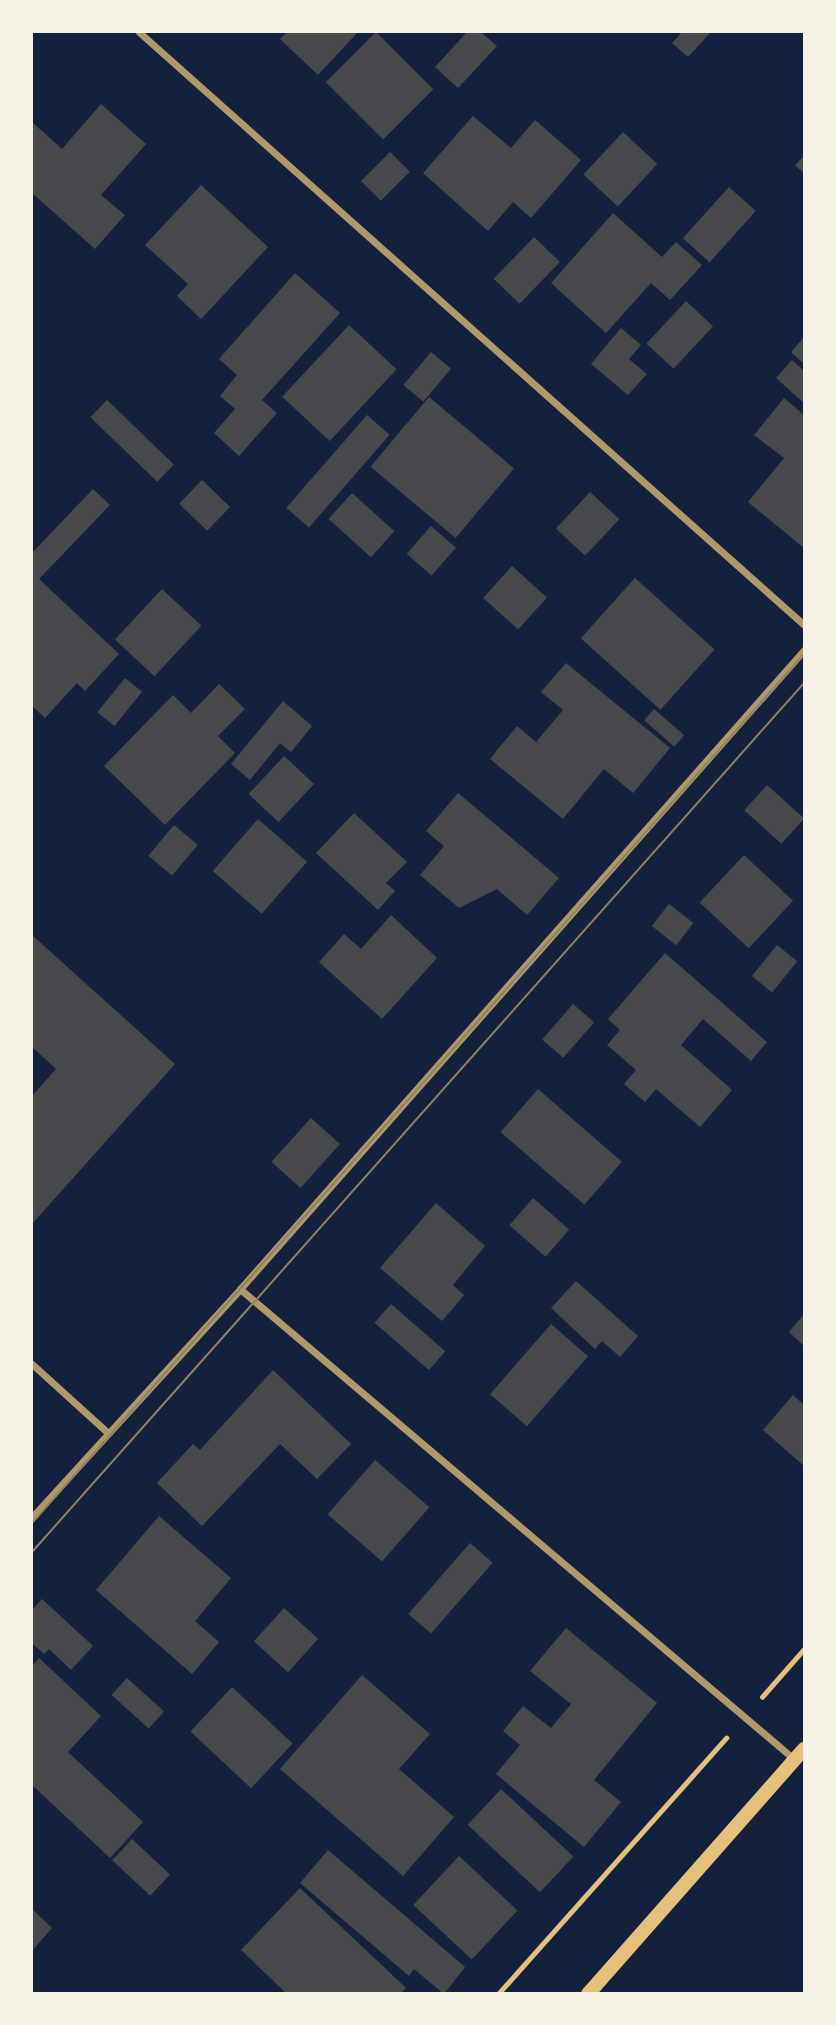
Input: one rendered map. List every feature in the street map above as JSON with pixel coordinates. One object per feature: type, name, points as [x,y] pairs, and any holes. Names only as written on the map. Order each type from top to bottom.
[{"type":"main road","points":[[588,1993],[800,1754]]},
{"type":"street","points":[[139,32],[804,625]]},
{"type":"street","points":[[32,1517],[240,1289],[804,650]]},
{"type":"street","points":[[240,1289],[745,1716],[800,1754]]},
{"type":"street","points":[[32,1364],[107,1432]]},
{"type":"path","points":[[498,1993],[804,1648]]},
{"type":"building","points":[[287,32],[358,32],[318,75],[280,39]]},
{"type":"building","points":[[376,32],[433,89],[383,139],[326,82]]},
{"type":"building","points":[[467,32],[481,32],[497,46],[458,88],[435,67]]},
{"type":"building","points":[[682,32],[711,32],[688,57],[672,43]]},
{"type":"building","points":[[101,104],[146,144],[101,195],[125,215],[95,249],[32,193],[32,122],[62,149]]},
{"type":"building","points":[[473,116],[511,148],[535,120],[581,160],[531,218],[513,202],[488,231],[423,173]]},
{"type":"building","points":[[623,132],[657,164],[618,206],[583,174]]},
{"type":"building","points":[[390,152],[410,172],[381,201],[361,181]]},
{"type":"building","points":[[804,156],[804,174],[795,165]]},
{"type":"building","points":[[201,185],[268,247],[201,319],[177,296],[188,284],[145,245]]},
{"type":"building","points":[[729,187],[756,211],[710,262],[683,238]]},
{"type":"building","points":[[613,213],[662,257],[676,242],[702,265],[670,300],[651,283],[606,333],[551,283]]},
{"type":"building","points":[[534,237],[560,262],[520,304],[494,279]]},
{"type":"building","points":[[295,273],[340,313],[262,400],[277,413],[239,456],[214,433],[235,409],[220,396],[237,375],[219,359]]},
{"type":"building","points":[[686,301],[713,326],[674,369],[646,343]]},
{"type":"building","points":[[349,325],[397,369],[330,441],[282,397]]},
{"type":"building","points":[[621,328],[641,345],[629,359],[647,374],[628,395],[591,364]]},
{"type":"building","points":[[804,337],[804,364],[791,352]]},
{"type":"building","points":[[431,352],[451,369],[423,402],[403,385]]},
{"type":"building","points":[[792,360],[804,371],[804,403],[776,378]]},
{"type":"building","points":[[429,397],[514,468],[456,538],[371,467]]},
{"type":"building","points":[[784,398],[804,415],[804,548],[748,502],[784,458],[754,435]]},
{"type":"building","points":[[107,400],[174,465],[157,482],[90,417]]},
{"type":"building","points":[[367,415],[390,435],[309,528],[286,508]]},
{"type":"building","points":[[202,480],[230,507],[207,531],[179,504]]},
{"type":"building","points":[[93,489],[110,505],[39,579],[119,654],[85,691],[77,683],[45,718],[32,706],[32,553]]},
{"type":"building","points":[[590,492],[619,519],[585,556],[556,529]]},
{"type":"building","points":[[352,493],[394,531],[371,557],[329,519]]},
{"type":"building","points":[[431,526],[456,548],[432,576],[407,554]]},
{"type":"building","points":[[512,566],[547,597],[518,629],[483,598]]},
{"type":"building","points":[[635,578],[715,650],[660,710],[581,638]]},
{"type":"building","points":[[162,589],[201,626],[154,676],[115,639]]},
{"type":"building","points":[[566,663],[670,748],[633,793],[604,769],[563,819],[490,759],[517,726],[536,742],[563,710],[541,692]]},
{"type":"building","points":[[125,678],[142,692],[114,726],[97,712]]},
{"type":"building","points":[[219,684],[245,709],[218,736],[235,753],[165,825],[104,766],[173,695],[191,713]]},
{"type":"building","points":[[283,701],[312,726],[291,752],[280,743],[250,780],[231,764]]},
{"type":"building","points":[[654,709],[684,735],[674,747],[644,720]]},
{"type":"building","points":[[284,756],[314,784],[279,822],[249,794]]},
{"type":"building","points":[[767,785],[804,818],[781,844],[744,810]]},
{"type":"building","points":[[458,793],[559,878],[527,915],[497,889],[459,908],[420,875],[444,846],[426,831]]},
{"type":"building","points":[[354,813],[407,862],[386,883],[395,891],[378,910],[316,853]]},
{"type":"building","points":[[258,819],[307,862],[262,914],[213,871]]},
{"type":"building","points":[[174,825],[198,845],[172,876],[148,856]]},
{"type":"building","points":[[744,855],[793,901],[749,948],[700,903]]},
{"type":"building","points":[[669,904],[693,923],[676,945],[652,926]]},
{"type":"building","points":[[391,915],[437,958],[382,1019],[319,962],[344,934],[361,949]]},
{"type":"building","points":[[32,935],[175,1064],[32,1224],[32,1096],[56,1069],[32,1047]]},
{"type":"building","points":[[777,945],[797,961],[772,992],[752,976]]},
{"type":"building","points":[[665,953],[767,1042],[751,1061],[703,1019],[681,1045],[732,1090],[700,1127],[656,1089],[645,1102],[624,1084],[636,1070],[607,1045],[620,1030],[608,1019]]},
{"type":"building","points":[[573,1004],[594,1022],[563,1058],[542,1039]]},
{"type":"building","points":[[538,1089],[622,1162],[584,1205],[501,1132]]},
{"type":"building","points":[[311,1118],[340,1144],[301,1188],[272,1162]]},
{"type":"building","points":[[533,1198],[569,1229],[546,1257],[509,1225]]},
{"type":"building","points":[[436,1203],[485,1246],[453,1285],[464,1295],[442,1321],[380,1268]]},
{"type":"building","points":[[576,1281],[638,1336],[620,1357],[602,1341],[595,1349],[551,1308]]},
{"type":"building","points":[[391,1304],[445,1351],[429,1370],[375,1323]]},
{"type":"building","points":[[804,1314],[804,1346],[789,1332]]},
{"type":"building","points":[[551,1324],[588,1356],[527,1426],[490,1394]]},
{"type":"building","points":[[273,1370],[351,1444],[317,1479],[280,1444],[202,1526],[157,1483],[193,1444],[200,1450]]},
{"type":"building","points":[[793,1395],[804,1405],[804,1466],[763,1430]]},
{"type":"building","points":[[375,1460],[429,1507],[382,1562],[328,1514]]},
{"type":"building","points":[[159,1516],[231,1578],[195,1621],[219,1642],[192,1674],[96,1590]]},
{"type":"building","points":[[470,1543],[493,1563],[431,1634],[408,1614]]},
{"type":"building","points":[[42,1599],[93,1646],[71,1670],[49,1649],[44,1654],[32,1643],[32,1610]]},
{"type":"building","points":[[284,1608],[318,1639],[288,1672],[254,1641]]},
{"type":"building","points":[[566,1628],[657,1703],[594,1780],[621,1802],[584,1847],[496,1774],[520,1745],[503,1731],[523,1706],[551,1728],[571,1704],[530,1671]]},
{"type":"building","points":[[39,1658],[101,1716],[68,1752],[143,1822],[110,1858],[32,1785],[32,1666]]},
{"type":"building","points":[[362,1675],[430,1734],[399,1769],[454,1817],[403,1876],[280,1769]]},
{"type":"building","points":[[127,1678],[164,1711],[149,1729],[112,1695]]},
{"type":"building","points":[[232,1687],[293,1744],[251,1788],[190,1732]]},
{"type":"building","points":[[501,1789],[573,1857],[540,1892],[468,1825]]},
{"type":"building","points":[[132,1839],[170,1874],[150,1896],[112,1860]]},
{"type":"building","points":[[328,1850],[465,1967],[444,1994],[414,1969],[409,1976],[300,1883]]},
{"type":"building","points":[[459,1856],[518,1911],[472,1960],[413,1905]]},
{"type":"building","points":[[300,1888],[406,1988],[400,1994],[287,1994],[241,1950]]},
{"type":"building","points":[[32,1909],[52,1928],[32,1951]]},
{"type":"tram line","points":[[32,1523],[804,654]]},
{"type":"tram line","points":[[32,1552],[804,683]]}]
